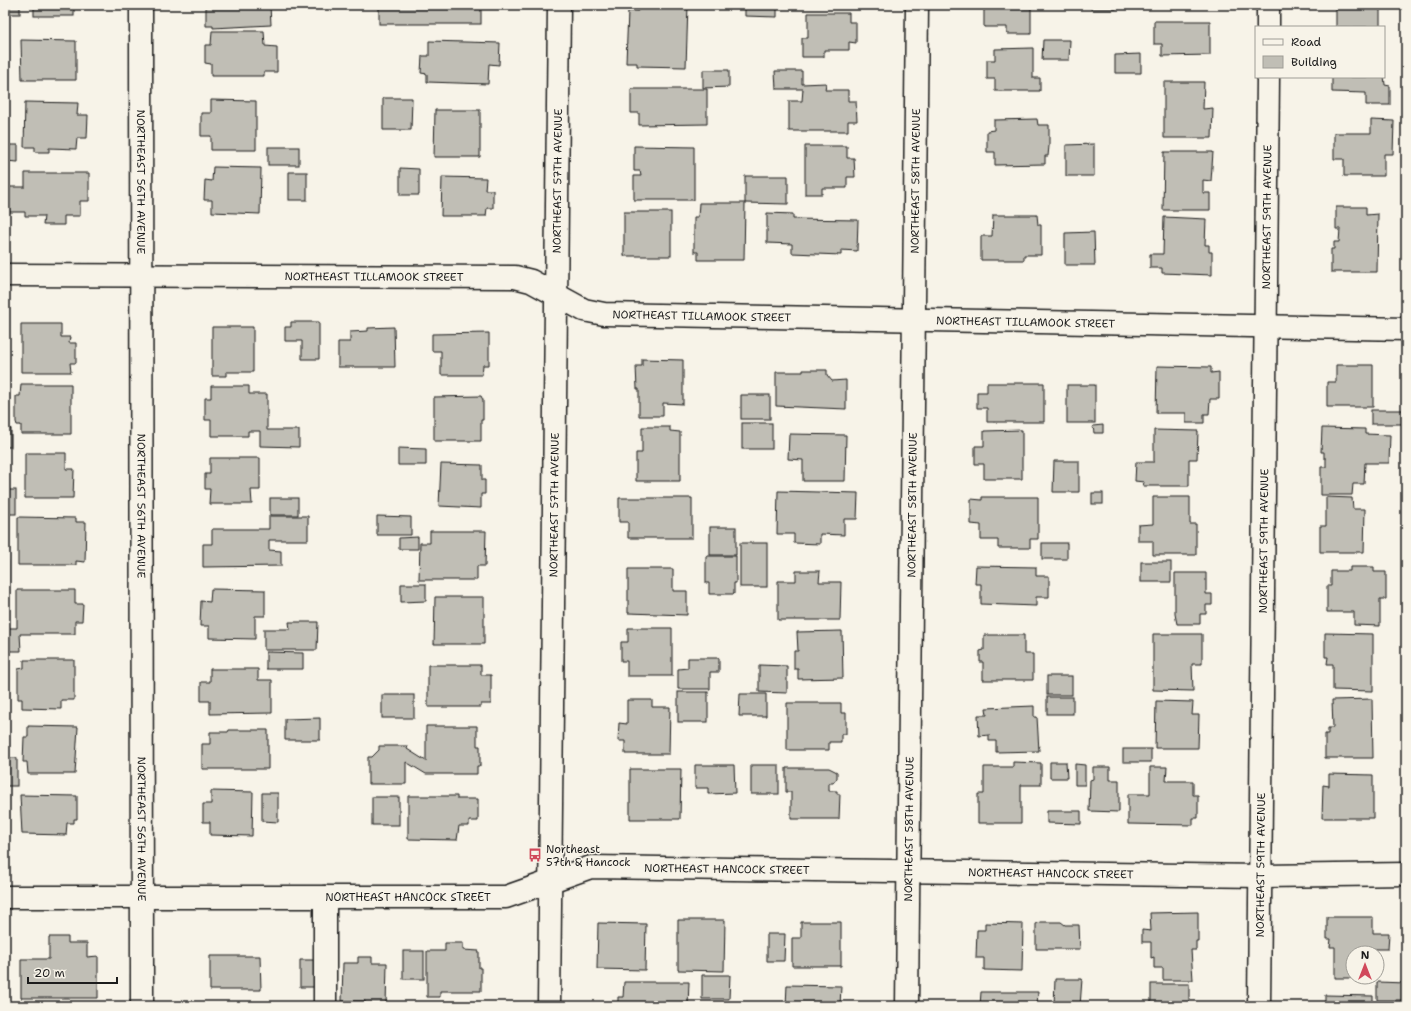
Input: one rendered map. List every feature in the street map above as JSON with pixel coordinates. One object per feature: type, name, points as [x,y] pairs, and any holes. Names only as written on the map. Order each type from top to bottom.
[{"type":"street","name":"NORTHEAST 56TH AVENUE","points":[[141,5],[142,1006]]},
{"type":"street","name":"NORTHEAST 57TH AVENUE","points":[[548,1006],[559,5]]},
{"type":"street","name":"NORTHEAST 58TH AVENUE","points":[[907,1006],[917,5]]},
{"type":"street","points":[[1268,5],[1268,26]]},
{"type":"street","name":"NORTHEAST 59TH AVENUE","points":[[1259,1006],[1268,78]]},
{"type":"street","name":"NORTHEAST TILLAMOOK STREET","points":[[5,275],[515,277],[531,281],[584,310],[604,314],[1406,329]]},
{"type":"street","name":"NORTHEAST HANCOCK STREET","points":[[5,897],[506,897],[591,867],[908,870],[1261,876],[1406,874]]},
{"type":"street","points":[[325,1006],[326,897]]},
{"type":"building","points":[[5,5],[20,5],[20,14],[5,14]]},
{"type":"building","points":[[34,5],[74,5],[74,16],[34,16]]},
{"type":"building","points":[[206,5],[270,5],[271,25],[213,28],[213,26],[206,26]]},
{"type":"building","points":[[379,5],[481,5],[481,24],[379,24]]},
{"type":"building","points":[[638,5],[688,5],[686,67],[637,66],[637,63],[626,63],[628,11],[638,11]]},
{"type":"building","points":[[745,5],[777,5],[777,17],[745,16]]},
{"type":"building","points":[[984,5],[1024,5],[1024,8],[1031,8],[1031,34],[1007,34],[1007,27],[984,27]]},
{"type":"building","points":[[1091,5],[1116,5],[1116,9],[1091,9]]},
{"type":"building","points":[[1336,5],[1380,5],[1380,26],[1336,26]]},
{"type":"building","points":[[808,13],[849,13],[849,22],[856,22],[856,43],[849,42],[849,50],[824,50],[824,57],[802,57],[802,38],[808,38]]},
{"type":"building","points":[[1154,21],[1210,21],[1210,55],[1162,56],[1162,44],[1154,44]]},
{"type":"building","points":[[212,31],[264,31],[265,46],[277,47],[277,72],[264,72],[264,76],[211,76],[211,64],[205,63],[205,45],[211,45]]},
{"type":"building","points":[[21,40],[76,41],[76,80],[22,80]]},
{"type":"building","points":[[1043,40],[1070,40],[1069,60],[1042,60]]},
{"type":"building","points":[[429,41],[500,43],[499,65],[489,64],[488,84],[427,82],[427,74],[421,73],[422,56],[429,56]]},
{"type":"building","points":[[1033,48],[1033,78],[1040,78],[1040,91],[995,91],[995,79],[987,79],[987,60],[995,60],[995,49]]},
{"type":"building","points":[[1141,54],[1141,73],[1115,73],[1115,55]]},
{"type":"building","points":[[703,70],[729,70],[729,87],[703,88]]},
{"type":"building","points":[[775,71],[802,71],[802,84],[826,83],[825,90],[848,90],[848,101],[856,101],[857,121],[848,121],[848,131],[789,131],[789,101],[802,101],[803,89],[776,89]]},
{"type":"building","points":[[1332,78],[1384,78],[1385,85],[1390,86],[1390,105],[1366,105],[1366,93],[1332,92]]},
{"type":"building","points":[[1164,82],[1204,82],[1203,109],[1213,108],[1212,138],[1164,138]]},
{"type":"building","points":[[631,89],[707,89],[707,124],[639,125],[639,113],[631,113]]},
{"type":"building","points":[[383,98],[412,98],[411,130],[383,130]]},
{"type":"building","points":[[211,100],[256,101],[256,150],[211,150],[211,136],[201,136],[201,113],[211,113]]},
{"type":"building","points":[[25,102],[78,103],[77,115],[88,115],[87,138],[77,138],[76,149],[49,148],[49,152],[35,152],[35,147],[24,147]]},
{"type":"building","points":[[435,110],[480,110],[480,157],[434,157]]},
{"type":"building","points":[[1037,119],[1038,125],[1049,125],[1048,156],[1045,156],[1045,164],[995,165],[995,152],[987,152],[987,131],[994,130],[994,120]]},
{"type":"building","points":[[1371,120],[1394,121],[1393,154],[1384,154],[1384,176],[1344,176],[1344,159],[1334,159],[1334,133],[1371,133]]},
{"type":"building","points":[[1094,144],[1094,176],[1066,176],[1066,145]]},
{"type":"building","points":[[5,145],[18,145],[18,162],[5,161]]},
{"type":"building","points":[[634,146],[694,147],[694,200],[634,200],[634,176],[641,176],[640,171],[634,171]]},
{"type":"building","points":[[805,146],[847,146],[847,158],[854,158],[855,177],[847,177],[847,188],[822,188],[822,194],[805,194]]},
{"type":"building","points":[[268,147],[299,147],[299,165],[268,165]]},
{"type":"building","points":[[1164,152],[1213,152],[1211,181],[1203,180],[1203,193],[1210,193],[1210,210],[1163,210]]},
{"type":"building","points":[[213,167],[261,168],[260,214],[212,212],[212,200],[204,200],[205,180],[212,181]]},
{"type":"building","points":[[400,168],[419,169],[419,195],[400,195]]},
{"type":"building","points":[[289,172],[307,172],[307,200],[289,200]]},
{"type":"building","points":[[25,173],[89,173],[89,201],[80,201],[80,216],[64,216],[64,225],[43,225],[44,216],[25,216],[25,212],[9,212],[9,187],[25,187]]},
{"type":"building","points":[[745,176],[788,176],[788,204],[745,203]]},
{"type":"building","points":[[442,177],[486,178],[485,190],[493,190],[493,208],[487,208],[486,216],[441,216]]},
{"type":"building","points":[[699,203],[745,203],[744,260],[698,260],[698,252],[694,252],[694,217],[698,217]]},
{"type":"building","points":[[1336,207],[1366,207],[1366,215],[1378,214],[1377,272],[1331,272],[1331,249],[1334,249],[1334,242],[1339,242],[1340,229],[1336,229]]},
{"type":"building","points":[[624,212],[671,212],[671,256],[624,256]]},
{"type":"building","points":[[767,213],[793,214],[793,219],[858,220],[857,251],[841,250],[841,255],[792,253],[792,244],[767,243]]},
{"type":"building","points":[[993,215],[1037,215],[1038,225],[1041,225],[1041,255],[1024,255],[1024,260],[981,260],[981,236],[992,236]]},
{"type":"building","points":[[1164,217],[1206,219],[1205,245],[1209,245],[1209,252],[1212,252],[1212,275],[1162,273],[1162,268],[1150,268],[1150,254],[1163,254]]},
{"type":"building","points":[[1094,232],[1095,265],[1065,265],[1065,233]]},
{"type":"building","points":[[291,322],[319,322],[319,359],[302,359],[302,341],[285,341],[285,327],[291,327]]},
{"type":"building","points":[[21,324],[61,324],[61,337],[70,337],[69,343],[76,343],[76,363],[70,363],[71,372],[21,372]]},
{"type":"building","points":[[212,327],[253,327],[253,372],[226,372],[226,376],[212,376]]},
{"type":"building","points":[[394,327],[395,367],[338,367],[338,342],[350,342],[350,332],[368,331],[368,328]]},
{"type":"building","points":[[489,333],[489,365],[483,365],[482,375],[441,375],[441,351],[432,351],[432,334]]},
{"type":"building","points":[[642,359],[683,360],[683,404],[663,403],[663,416],[639,416],[639,389],[637,389],[636,366],[642,366]]},
{"type":"building","points":[[1336,365],[1373,365],[1373,407],[1327,407],[1327,382],[1336,382]]},
{"type":"building","points":[[1157,366],[1211,367],[1211,373],[1219,372],[1219,399],[1210,399],[1209,414],[1204,414],[1204,423],[1186,423],[1186,413],[1156,413]]},
{"type":"building","points":[[803,370],[827,370],[827,375],[832,381],[846,380],[846,409],[776,406],[776,372],[803,372]]},
{"type":"building","points":[[987,383],[1044,383],[1044,422],[987,422],[987,408],[977,408],[977,392],[987,392]]},
{"type":"building","points":[[21,384],[71,384],[71,434],[21,434],[21,425],[17,425],[16,422],[16,396],[20,396]]},
{"type":"building","points":[[1067,385],[1095,385],[1095,423],[1067,423]]},
{"type":"building","points":[[211,386],[249,386],[249,394],[267,394],[267,430],[299,430],[299,447],[260,446],[260,431],[248,431],[248,436],[211,436],[211,420],[205,420],[205,398],[211,398]]},
{"type":"building","points":[[741,395],[770,395],[770,419],[741,419]]},
{"type":"building","points":[[481,396],[483,400],[483,420],[481,420],[481,441],[434,441],[434,397]]},
{"type":"building","points":[[1371,410],[1406,410],[1406,424],[1371,424]]},
{"type":"building","points":[[742,423],[772,423],[772,449],[742,449]]},
{"type":"building","points":[[1103,425],[1103,433],[1094,433],[1093,426]]},
{"type":"building","points":[[642,427],[670,427],[670,431],[680,432],[680,481],[636,481],[636,453],[642,453]]},
{"type":"building","points":[[1322,428],[1365,429],[1365,434],[1390,435],[1389,463],[1365,463],[1364,484],[1353,484],[1352,495],[1321,495],[1321,467],[1326,467],[1324,452],[1321,452]]},
{"type":"building","points":[[5,429],[11,429],[11,447],[5,447]]},
{"type":"building","points":[[1022,430],[1022,479],[984,479],[984,464],[975,464],[975,446],[984,446],[984,431]]},
{"type":"building","points":[[1154,430],[1198,431],[1197,459],[1189,459],[1189,486],[1143,486],[1144,482],[1135,481],[1136,462],[1154,462]]},
{"type":"building","points":[[789,434],[846,435],[845,481],[803,481],[803,460],[788,459]]},
{"type":"building","points":[[398,448],[426,449],[426,465],[398,465]]},
{"type":"building","points":[[25,453],[66,453],[66,469],[74,469],[73,498],[25,498]]},
{"type":"building","points":[[210,458],[260,458],[260,490],[251,490],[252,504],[209,504],[210,489],[205,489],[205,474],[210,474]]},
{"type":"building","points":[[1054,461],[1079,461],[1079,492],[1053,492]]},
{"type":"building","points":[[441,464],[482,465],[482,480],[485,480],[485,494],[481,494],[481,508],[439,506]]},
{"type":"building","points":[[5,490],[16,490],[16,514],[5,514]]},
{"type":"building","points":[[778,491],[858,493],[857,519],[844,519],[844,535],[820,534],[820,544],[794,543],[794,534],[777,534]]},
{"type":"building","points":[[1092,493],[1103,493],[1103,504],[1092,504]]},
{"type":"building","points":[[982,497],[1038,497],[1038,539],[1030,539],[1030,548],[998,548],[998,540],[981,540],[981,525],[971,524],[971,499],[982,500]]},
{"type":"building","points":[[1153,497],[1190,497],[1190,524],[1196,524],[1196,555],[1153,555],[1153,541],[1138,541],[1138,525],[1153,524]]},
{"type":"building","points":[[1326,497],[1352,498],[1353,509],[1365,509],[1364,552],[1320,552],[1320,526],[1326,526]]},
{"type":"building","points":[[270,498],[298,498],[298,515],[270,515]]},
{"type":"building","points":[[619,498],[692,498],[692,538],[628,538],[628,522],[619,522]]},
{"type":"building","points":[[269,516],[308,516],[308,540],[269,540],[269,550],[281,551],[281,566],[203,567],[203,544],[212,544],[212,529],[269,529]]},
{"type":"building","points":[[377,516],[411,517],[411,535],[377,535]]},
{"type":"building","points":[[18,517],[76,518],[76,522],[86,522],[85,562],[76,561],[76,565],[18,565]]},
{"type":"building","points":[[710,527],[736,527],[736,555],[710,555]]},
{"type":"building","points":[[430,531],[486,531],[485,566],[477,566],[477,580],[419,580],[420,543],[430,543]]},
{"type":"building","points":[[418,537],[418,549],[399,549],[399,538]]},
{"type":"building","points":[[740,543],[767,543],[767,587],[740,587]]},
{"type":"building","points":[[1042,543],[1067,543],[1067,559],[1042,559]]},
{"type":"building","points":[[706,556],[736,556],[736,583],[734,583],[734,594],[709,594],[709,583],[706,583]]},
{"type":"building","points":[[5,561],[8,561],[8,583],[5,583]]},
{"type":"building","points":[[1141,562],[1171,562],[1171,582],[1141,582]]},
{"type":"building","points":[[976,566],[1036,567],[1036,576],[1049,576],[1049,597],[1036,597],[1036,606],[981,604],[981,584],[975,584]]},
{"type":"building","points":[[1350,567],[1374,567],[1374,572],[1386,572],[1386,599],[1380,599],[1380,626],[1354,625],[1354,612],[1327,612],[1327,586],[1331,586],[1331,571],[1350,571]]},
{"type":"building","points":[[628,569],[673,569],[673,591],[687,591],[687,615],[628,613]]},
{"type":"building","points":[[796,571],[820,571],[819,582],[841,582],[840,620],[778,620],[778,581],[796,581]]},
{"type":"building","points":[[1175,573],[1206,573],[1206,594],[1212,594],[1212,605],[1206,605],[1206,614],[1200,614],[1200,624],[1177,624],[1175,614]]},
{"type":"building","points":[[401,584],[426,584],[426,601],[401,602]]},
{"type":"building","points":[[211,589],[265,590],[265,616],[255,616],[255,639],[209,638],[209,626],[200,626],[201,601],[210,602]]},
{"type":"building","points":[[17,590],[75,590],[75,604],[83,604],[82,621],[75,621],[75,634],[20,634],[21,651],[5,651],[5,628],[17,628]]},
{"type":"building","points":[[435,597],[484,597],[484,644],[434,644]]},
{"type":"building","points":[[289,622],[318,622],[317,650],[264,650],[264,629],[290,629]]},
{"type":"building","points":[[628,628],[672,628],[672,676],[627,676],[627,661],[621,661],[621,642],[628,642]]},
{"type":"building","points":[[842,631],[843,678],[798,679],[798,669],[794,669],[794,651],[798,651],[797,632]]},
{"type":"building","points":[[1325,633],[1373,634],[1373,691],[1333,690],[1333,664],[1327,664],[1328,657],[1325,657]]},
{"type":"building","points":[[1153,634],[1202,634],[1202,664],[1192,664],[1193,691],[1153,690]]},
{"type":"building","points":[[984,635],[1024,635],[1024,654],[1033,654],[1033,680],[983,680],[983,662],[980,662],[980,651],[984,650]]},
{"type":"building","points":[[266,652],[303,653],[303,669],[266,669]]},
{"type":"building","points":[[688,658],[719,658],[719,672],[710,672],[710,689],[678,689],[678,669],[688,668]]},
{"type":"building","points":[[24,660],[74,660],[74,700],[61,700],[61,709],[22,708],[22,699],[18,699],[18,669],[24,668]]},
{"type":"building","points":[[428,665],[481,665],[481,675],[491,675],[491,704],[481,704],[481,707],[428,707]]},
{"type":"building","points":[[759,665],[787,666],[787,693],[759,692]]},
{"type":"building","points":[[210,669],[258,669],[258,680],[272,680],[272,713],[210,714],[210,701],[201,701],[201,682],[210,682]]},
{"type":"building","points":[[1047,676],[1072,676],[1072,695],[1047,695]]},
{"type":"building","points":[[678,692],[708,692],[708,722],[678,722]]},
{"type":"building","points":[[740,694],[766,694],[766,716],[739,716]]},
{"type":"building","points":[[382,695],[414,695],[414,718],[382,718]]},
{"type":"building","points":[[1047,697],[1073,697],[1073,714],[1047,714]]},
{"type":"building","points":[[1372,699],[1373,758],[1325,758],[1325,734],[1328,734],[1328,728],[1333,728],[1332,700]]},
{"type":"building","points":[[627,700],[652,700],[652,707],[670,707],[669,754],[625,754],[625,741],[618,741],[619,723],[627,724]]},
{"type":"building","points":[[1156,701],[1193,702],[1192,715],[1199,715],[1198,748],[1155,748]]},
{"type":"building","points":[[787,703],[841,703],[841,713],[846,713],[846,734],[841,734],[841,742],[829,742],[829,750],[787,750]]},
{"type":"building","points":[[1034,706],[1034,717],[1037,717],[1039,751],[996,752],[996,741],[989,741],[989,735],[979,736],[978,715],[987,715],[986,708]]},
{"type":"building","points":[[320,718],[320,740],[285,740],[285,719]]},
{"type":"building","points":[[28,726],[78,727],[75,774],[28,774],[27,762],[23,762],[24,737],[28,737]]},
{"type":"building","points":[[426,726],[477,726],[477,746],[480,746],[480,766],[477,766],[477,774],[426,774],[406,762],[406,784],[368,784],[368,757],[372,757],[379,750],[379,746],[408,746],[407,749],[426,761]]},
{"type":"building","points":[[229,730],[268,730],[268,769],[202,769],[202,744],[210,744],[210,732],[228,732]]},
{"type":"building","points":[[1123,749],[1151,749],[1151,762],[1123,762]]},
{"type":"building","points":[[5,758],[17,758],[17,786],[5,786]]},
{"type":"building","points":[[1013,762],[1041,763],[1041,785],[1021,785],[1021,823],[978,823],[978,794],[984,794],[984,767],[1013,767]]},
{"type":"building","points":[[1050,762],[1066,762],[1067,778],[1050,778]]},
{"type":"building","points":[[1075,764],[1085,765],[1085,785],[1075,785]]},
{"type":"building","points":[[695,765],[734,765],[735,793],[708,794],[708,788],[695,788]]},
{"type":"building","points":[[751,765],[779,765],[779,794],[751,794]]},
{"type":"building","points":[[1093,767],[1110,767],[1110,780],[1119,780],[1119,812],[1089,811],[1090,780],[1093,779]]},
{"type":"building","points":[[1150,767],[1167,767],[1166,781],[1193,781],[1193,795],[1198,795],[1198,818],[1193,818],[1193,825],[1128,824],[1128,794],[1150,794]]},
{"type":"building","points":[[786,768],[829,768],[837,772],[837,778],[833,783],[829,783],[829,791],[837,791],[837,794],[840,794],[839,819],[791,819],[791,792],[786,792]]},
{"type":"building","points":[[630,769],[681,769],[680,819],[630,819]]},
{"type":"building","points":[[1329,774],[1373,775],[1373,818],[1322,818],[1323,785],[1329,786]]},
{"type":"building","points":[[211,791],[253,792],[252,836],[210,835],[210,822],[203,822],[203,804],[211,804]]},
{"type":"building","points":[[262,793],[278,793],[278,822],[262,821]]},
{"type":"building","points":[[20,795],[77,796],[77,819],[74,819],[74,823],[67,823],[66,835],[22,834]]},
{"type":"building","points":[[408,796],[457,796],[457,799],[478,799],[478,821],[469,821],[469,826],[459,826],[457,840],[408,839]]},
{"type":"building","points":[[372,797],[399,797],[399,825],[372,825]]},
{"type":"building","points":[[1047,811],[1081,811],[1081,824],[1047,823]]},
{"type":"building","points":[[1198,912],[1198,941],[1196,941],[1196,950],[1191,950],[1193,980],[1163,980],[1163,968],[1154,968],[1154,957],[1151,958],[1151,942],[1142,942],[1142,930],[1151,931],[1150,913]]},
{"type":"building","points":[[1327,917],[1373,917],[1373,933],[1389,933],[1388,949],[1385,949],[1385,945],[1345,945],[1345,978],[1335,978],[1335,947],[1330,947],[1331,939],[1327,939]]},
{"type":"building","points":[[678,920],[725,920],[724,971],[678,970]]},
{"type":"building","points":[[801,922],[841,922],[841,966],[792,966],[792,938],[801,938]]},
{"type":"building","points":[[1040,922],[1061,922],[1065,925],[1079,925],[1080,949],[1036,949],[1036,924]]},
{"type":"building","points":[[598,923],[646,924],[645,970],[597,969]]},
{"type":"building","points":[[985,923],[1023,924],[1022,971],[984,970],[984,958],[976,958],[977,930],[985,930]]},
{"type":"building","points":[[767,934],[785,934],[784,961],[767,961]]},
{"type":"building","points":[[49,937],[68,937],[68,943],[87,943],[87,957],[98,956],[98,998],[21,998],[21,959],[49,959]]},
{"type":"building","points":[[445,943],[463,943],[463,950],[479,951],[481,991],[440,991],[440,997],[427,997],[427,951],[445,951]]},
{"type":"building","points":[[403,951],[424,951],[424,979],[403,979]]},
{"type":"building","points":[[210,956],[260,956],[261,990],[210,990]]},
{"type":"building","points":[[358,957],[372,957],[372,963],[387,963],[386,1006],[365,1006],[365,1001],[342,1001],[343,963],[358,963]]},
{"type":"building","points":[[300,960],[319,960],[318,987],[300,987]]},
{"type":"building","points":[[702,975],[730,975],[729,999],[702,999]]},
{"type":"building","points":[[1055,979],[1082,979],[1080,1006],[1054,1006]]},
{"type":"building","points":[[624,982],[689,982],[688,1006],[618,1006],[618,997],[623,997]]},
{"type":"building","points":[[1385,982],[1406,983],[1406,1000],[1377,1000],[1377,985],[1385,985]]},
{"type":"building","points":[[1151,984],[1189,984],[1189,1006],[1151,1006]]},
{"type":"building","points":[[787,985],[841,986],[840,1006],[786,1006]]},
{"type":"building","points":[[981,992],[1038,992],[1037,1006],[980,1006]]},
{"type":"building","points":[[1325,995],[1373,996],[1373,1006],[1325,1006]]},
{"type":"place","name":"Northeast 57th & Hancock","points":[[535,855]]}]
